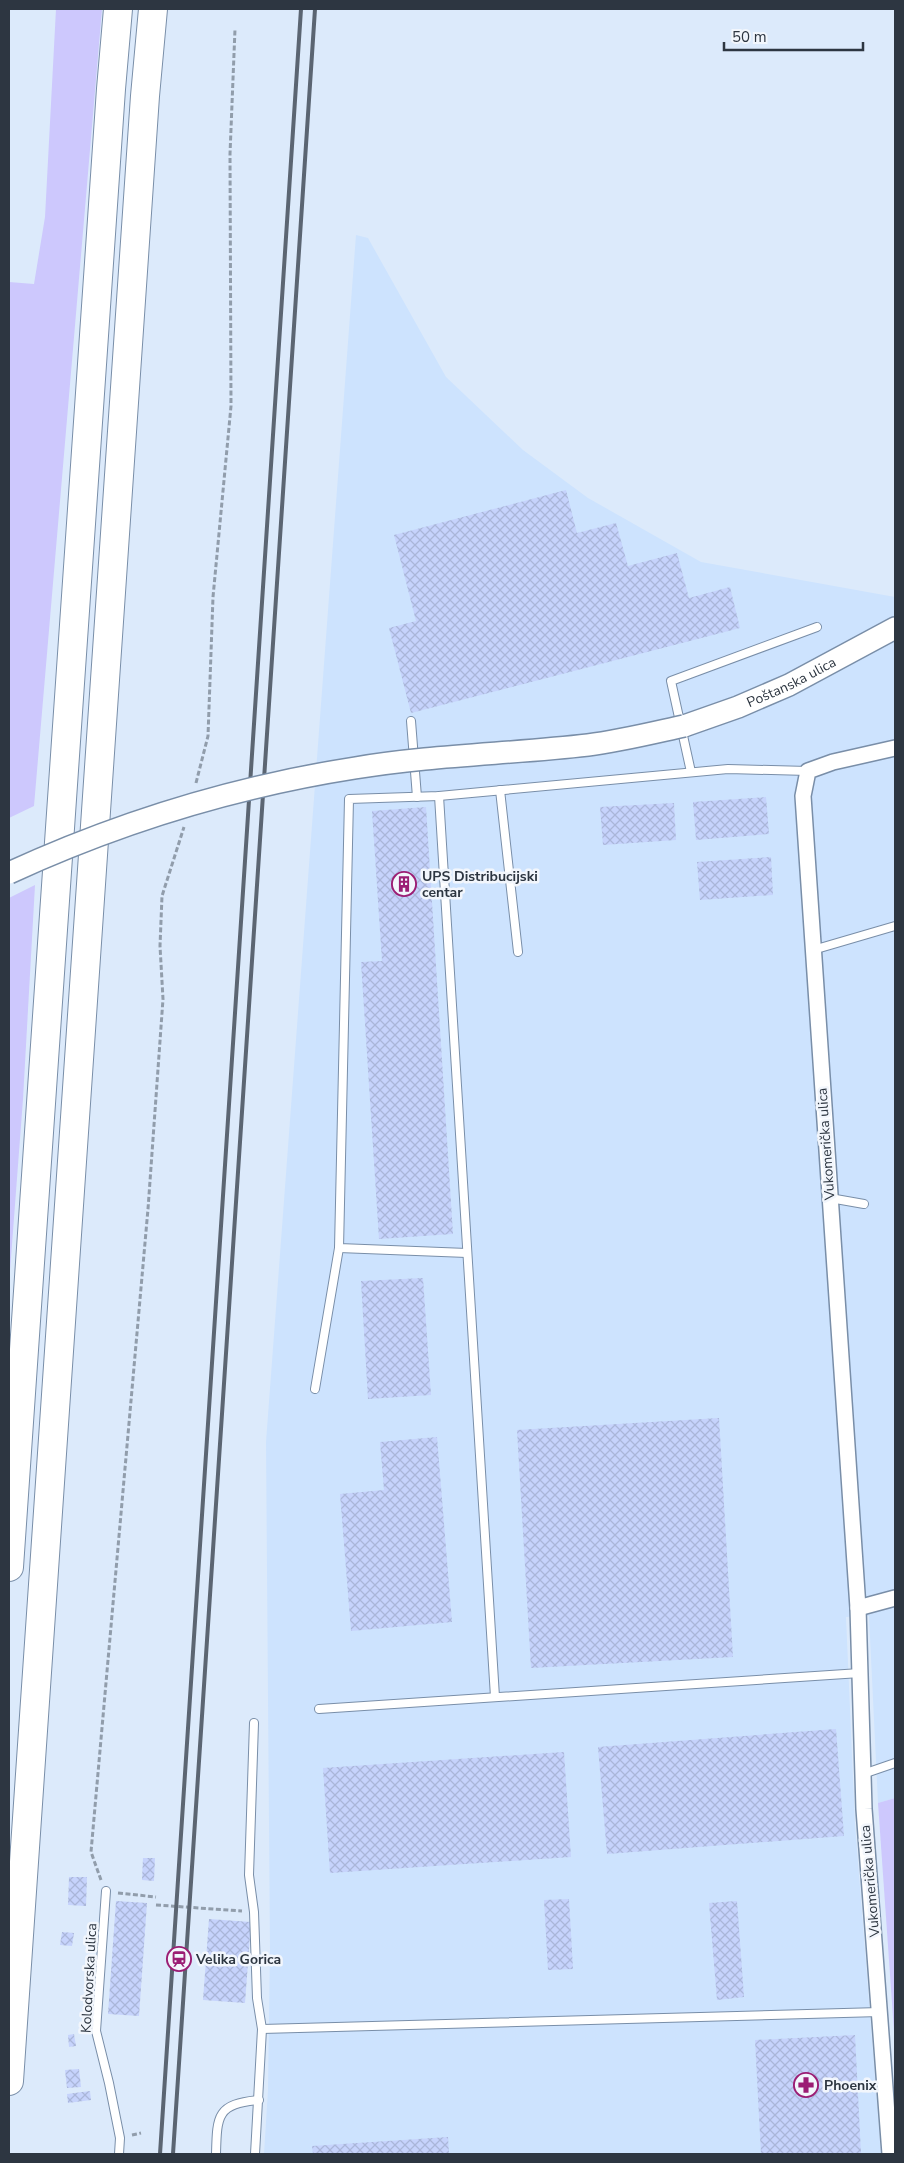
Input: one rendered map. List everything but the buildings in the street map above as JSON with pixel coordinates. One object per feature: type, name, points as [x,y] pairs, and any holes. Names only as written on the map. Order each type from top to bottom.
[{"type":"highway","points":[[9,1567],[110,89],[118,9]]},
{"type":"highway","points":[[9,2081],[145,96],[153,9]]},
{"type":"main road","name":"Poštanska ulica","points":[[9,873],[95,836],[162,812],[232,792],[356,768],[589,744],[684,726],[738,707],[789,685],[895,628]]},
{"type":"street","points":[[808,771],[833,762],[895,748]]},
{"type":"street","name":"Vukomerička ulica","points":[[808,771],[803,796],[858,1608],[863,1774],[890,2154]]},
{"type":"street","points":[[858,1608],[895,1598]]},
{"type":"lane","points":[[691,772],[671,680],[817,627]]},
{"type":"lane","points":[[411,721],[417,797]]},
{"type":"lane","points":[[315,1389],[339,1248],[350,799],[439,796],[728,769],[808,771]]},
{"type":"lane","points":[[500,790],[518,952]]},
{"type":"lane","points":[[439,796],[495,1698]]},
{"type":"lane","points":[[813,950],[895,926]]},
{"type":"lane","points":[[830,1198],[864,1204]]},
{"type":"lane","points":[[339,1248],[468,1253]]},
{"type":"lane","points":[[319,1709],[860,1673]]},
{"type":"lane","points":[[254,1723],[249,1875],[254,1912],[257,1998],[262,2029],[255,2154]]},
{"type":"lane","points":[[863,1774],[895,1763]]},
{"type":"lane","name":"Kolodvorska ulica","points":[[106,1891],[96,2031],[120,2138],[119,2154]]},
{"type":"lane","points":[[262,2029],[880,2012]]},
{"type":"lane","points":[[216,2154],[217,2129],[224,2110],[237,2102],[259,2100]]},
{"type":"path","points":[[195,784],[208,736],[213,597],[231,406],[230,154],[236,29]]},
{"type":"path","points":[[156,1897],[106,1891],[91,1852],[148,1209],[163,999],[160,946],[162,896],[185,823]]},
{"type":"path","points":[[156,1905],[254,1912]]},
{"type":"shaded area","points":[[56,9],[102,9],[34,806],[9,818],[9,282],[34,284],[45,217]]},
{"type":"shaded area","points":[[356,235],[368,238],[446,377],[523,450],[588,498],[701,562],[895,597],[895,1798],[878,1803],[869,1616],[846,1617],[855,1824],[881,2154],[264,2154],[268,2090],[270,1951],[266,1442]]},
{"type":"shaded area","points":[[35,885],[23,1099],[9,1284],[9,898]]},
{"type":"shaded area","points":[[895,1798],[895,2046],[878,1803]]},
{"type":"railway","points":[[160,2154],[301,9]]},
{"type":"railway","points":[[173,2154],[315,9]]},
{"type":"place","name":"UPS Distribucijski centar","points":[[404,884]]},
{"type":"place","name":"Velika Gorica","points":[[179,1959]]},
{"type":"place","name":"Phoenix","points":[[806,2085]]}]
